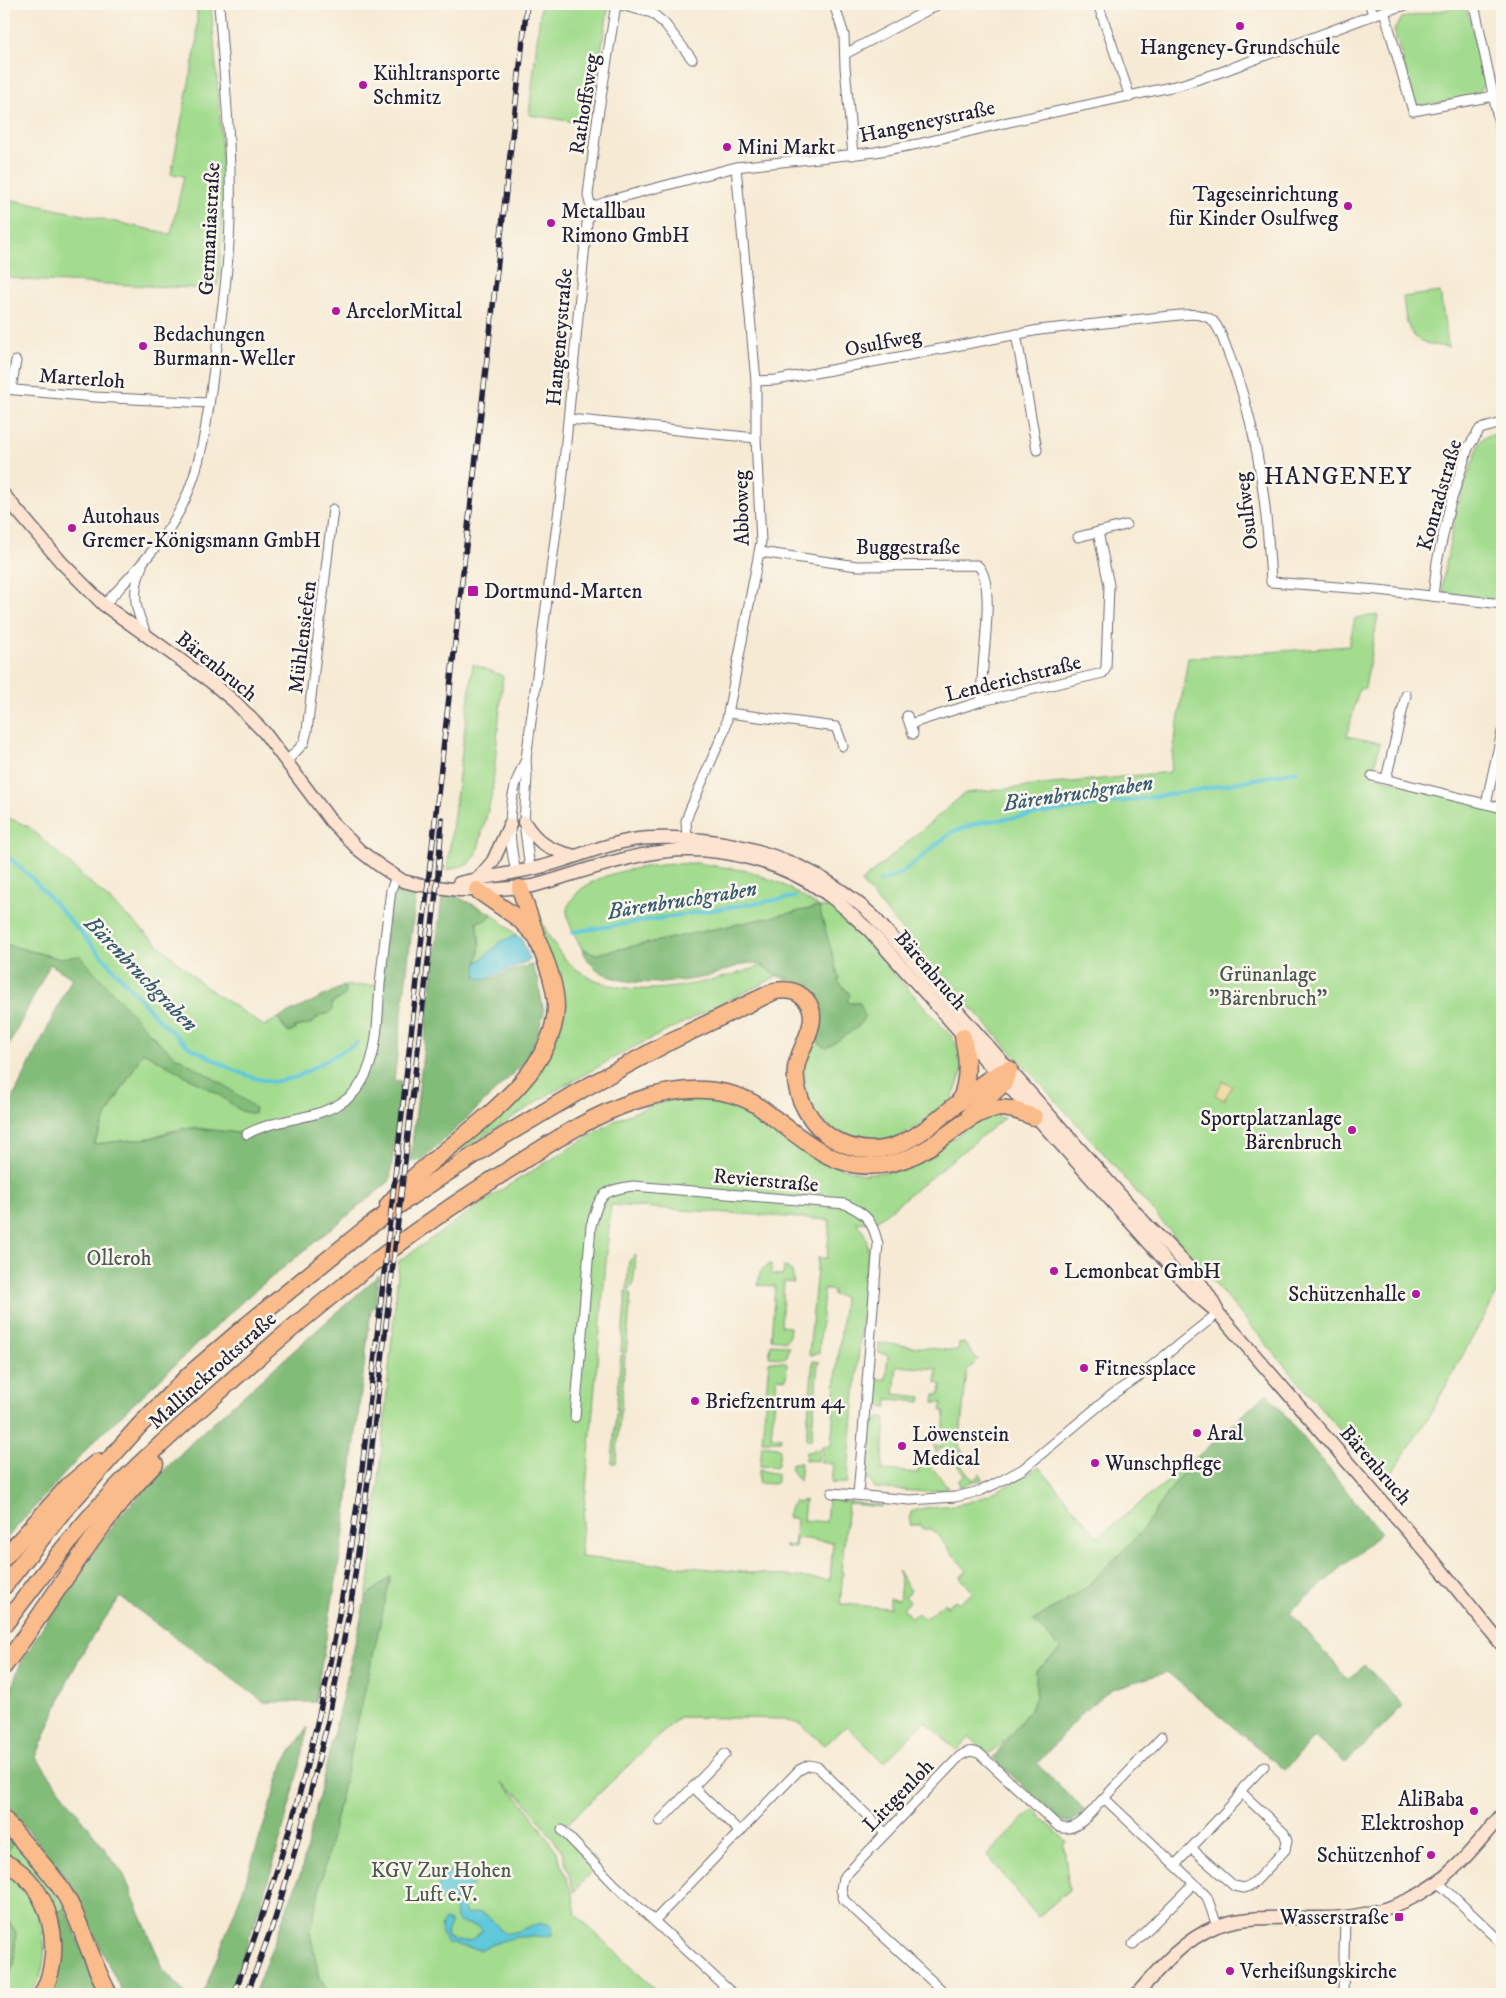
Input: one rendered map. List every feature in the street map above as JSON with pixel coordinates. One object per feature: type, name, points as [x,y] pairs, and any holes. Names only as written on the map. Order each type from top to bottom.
[{"type":"highway","points":[[476,885],[519,919],[536,936]]},
{"type":"highway","points":[[364,1230],[413,1178],[510,1094],[531,1072],[543,1054],[551,1032],[556,1007],[547,964],[520,888]]},
{"type":"highway","points":[[364,1230],[453,1169],[581,1090],[672,1041],[775,991],[787,989],[796,992],[809,1004],[812,1012],[811,1023],[800,1051],[796,1069],[798,1087],[808,1115],[825,1133],[837,1140],[862,1149],[893,1147],[908,1141],[925,1130],[959,1102],[1003,1076]]},
{"type":"highway","points":[[959,1102],[964,1090],[968,1066],[963,1037]]},
{"type":"highway","points":[[959,1125],[1003,1076]]},
{"type":"highway","name":"Mallinckrodtstraße","points":[[4,1625],[106,1498],[155,1449],[258,1356],[349,1280],[407,1236],[484,1184],[596,1116],[637,1100],[677,1091],[717,1090],[743,1098],[828,1156],[854,1164],[886,1166],[903,1161],[926,1149],[959,1125]]},
{"type":"highway","points":[[959,1125],[994,1108],[1017,1110],[1034,1117]]},
{"type":"highway","name":"Mallinckrodtstraße","points":[[4,1586],[60,1515],[139,1426],[190,1374],[364,1230]]},
{"type":"highway","points":[[4,1666],[92,1539],[210,1400]]},
{"type":"highway","points":[[4,1558],[69,1484],[139,1426]]},
{"type":"highway","points":[[4,1677],[32,1628]]},
{"type":"highway","points":[[4,1819],[45,1868],[68,1901],[108,1994]]},
{"type":"highway","points":[[4,1862],[16,1868],[40,1895],[53,1928],[53,1962],[42,1994]]},
{"type":"main road","name":"Bärenbruch","points":[[4,495],[62,563],[104,605],[224,693],[264,732],[344,836],[359,850],[396,877],[415,884],[459,890],[630,840],[658,837],[687,838],[755,849],[776,856],[818,875],[844,892],[873,916],[1034,1117],[1193,1292],[1218,1313],[1443,1572],[1502,1645]]},
{"type":"main road","points":[[524,822],[539,842],[575,856]]},
{"type":"main road","points":[[476,885],[493,861],[510,824]]},
{"type":"main road","name":"Bärenbruch","points":[[476,885],[520,888],[555,880],[616,861],[669,850],[737,855],[784,870],[812,884],[850,913],[868,930],[963,1037],[1190,1269],[1202,1284],[1218,1313]]},
{"type":"main road","points":[[520,888],[530,869]]},
{"type":"main road","points":[[516,872],[520,888]]},
{"type":"main road","points":[[1137,1994],[1168,1958],[1180,1948],[1218,1926],[1243,1920],[1264,1918],[1345,1917],[1388,1908],[1408,1900],[1438,1882],[1457,1866],[1502,1814]]},
{"type":"street","name":"Germaniastraße","points":[[104,605],[163,538],[183,503],[199,459],[209,403],[226,275],[230,218],[231,167],[219,4]]},
{"type":"street","name":"Rathoffsweg","points":[[591,208],[588,195],[616,4],[652,13],[665,24],[692,59]]},
{"type":"street","points":[[834,4],[844,35],[853,154]]},
{"type":"street","points":[[844,54],[939,4]]},
{"type":"street","points":[[1098,4],[1130,97]]},
{"type":"street","points":[[1370,4],[1373,15]]},
{"type":"street","name":"Hangeneystraße","points":[[530,869],[524,822],[527,777],[526,759],[558,521],[587,223],[591,208],[610,200],[736,167],[853,154],[918,144],[1004,122],[1180,85],[1221,72],[1384,11],[1412,4]]},
{"type":"street","points":[[1474,4],[1502,137]]},
{"type":"street","points":[[1384,11],[1413,111],[1494,96]]},
{"type":"street","name":"Abboweg","points":[[687,838],[686,820],[688,812],[725,729],[729,714],[760,552],[756,381],[736,167]]},
{"type":"street","name":"Osulfweg","points":[[756,381],[776,380],[1016,334],[1180,315],[1200,315],[1213,322],[1219,331],[1238,376],[1250,425],[1267,520],[1271,582],[1502,604]]},
{"type":"street","points":[[1016,334],[1037,450]]},
{"type":"street","name":"Marterloh","points":[[16,361],[8,389],[96,397],[209,403]]},
{"type":"street","name":"Hangeneystraße","points":[[569,418],[756,438]]},
{"type":"street","name":"Konradstraße","points":[[1433,596],[1443,532],[1468,448],[1480,429],[1502,423]]},
{"type":"street","name":"Mühlensiefen","points":[[286,762],[304,742],[307,731],[333,509]]},
{"type":"street","points":[[1078,537],[1126,525]]},
{"type":"street","name":"Lenderichstraße","points":[[913,734],[908,720],[1026,690],[1097,676],[1103,673],[1106,668],[1109,585],[1098,532]]},
{"type":"street","name":"Buggestraße","points":[[760,552],[857,566],[977,565],[982,569],[985,577],[987,610],[986,643],[980,688],[982,701]]},
{"type":"street","name":"Germaniastraße","points":[[145,560],[138,578],[135,604],[148,638]]},
{"type":"street","points":[[1386,779],[1406,696]]},
{"type":"street","points":[[729,714],[836,727],[843,746]]},
{"type":"street","points":[[1486,804],[1502,732]]},
{"type":"street","name":"Hangeneystraße","points":[[516,872],[510,824],[517,776],[526,759]]},
{"type":"street","points":[[1372,776],[1502,808]]},
{"type":"street","points":[[247,1134],[268,1126],[326,1111],[345,1101],[356,1091],[365,1076],[371,1060],[376,1028],[390,899],[396,877]]},
{"type":"street","name":"Revierstraße","points":[[575,1418],[591,1226],[597,1204],[611,1189],[633,1186],[844,1204],[861,1211],[873,1224],[878,1244],[858,1495]]},
{"type":"street","points":[[832,1493],[910,1500],[954,1497],[994,1484],[1023,1469],[1113,1394],[1138,1377],[1218,1313]]},
{"type":"street","name":"Littgenloh","points":[[946,1994],[844,1900],[841,1889],[842,1878],[966,1752],[974,1751],[980,1754],[1059,1827],[1064,1829],[1076,1826],[1162,1736]]},
{"type":"street","points":[[660,1820],[725,1754]]},
{"type":"street","points":[[655,1920],[799,1770],[809,1765],[818,1767],[886,1833]]},
{"type":"street","points":[[1175,1865],[1242,1793],[1243,1788],[1264,1766]]},
{"type":"street","points":[[693,1787],[740,1832]]},
{"type":"street","points":[[1191,1848],[1234,1886],[1244,1888],[1252,1885],[1285,1850],[1287,1841],[1284,1833],[1242,1793]]},
{"type":"street","points":[[1104,1798],[1194,1883],[1209,1900],[1218,1926]]},
{"type":"street","points":[[562,1830],[616,1885],[733,1994]]},
{"type":"street","points":[[1438,1882],[1502,1943]]},
{"type":"street","points":[[1133,1944],[1194,1883]]},
{"type":"street","points":[[1343,1994],[1345,1917]]},
{"type":"green space","points":[[197,4],[211,4],[217,74],[223,214],[218,284],[214,289],[25,280],[4,276],[4,198],[171,234],[184,176],[171,174],[197,42]]},
{"type":"green space","points":[[541,4],[609,4],[589,124],[529,115]]},
{"type":"green space","points":[[1464,6],[1467,8],[1485,82],[1476,96],[1420,106],[1414,101],[1394,30],[1402,18]]},
{"type":"green space","points":[[1440,292],[1448,347],[1425,343],[1418,339],[1409,328],[1406,320],[1403,297]]},
{"type":"green space","points":[[1489,435],[1502,435],[1502,601],[1444,592],[1442,585],[1456,510],[1480,441]]},
{"type":"green space","name":"Grünanlage \"Bärenbruch\"","points":[[1378,615],[1365,688],[1359,689],[1347,736],[1380,743],[1372,776],[1502,808],[1502,1284],[1428,1418],[1385,1483],[1105,1155],[917,948],[861,882],[965,793],[1170,772],[1188,658],[1349,646],[1355,618]]},
{"type":"green space","points":[[473,664],[503,676],[492,795],[476,856],[468,864],[447,870]]},
{"type":"green space","points":[[4,816],[29,827],[203,985],[264,1026],[278,1018],[285,1030],[313,1023],[332,1003],[346,994],[344,986],[380,985],[371,1060],[345,1101],[247,1134],[194,1128],[170,1131],[150,1138],[94,1144],[107,1115],[143,1052],[218,1094],[241,1111],[192,1066],[172,1054],[139,1023],[58,958],[4,944]]},
{"type":"green space","points":[[696,863],[748,871],[780,883],[819,907],[596,954],[582,949],[567,915],[570,903],[581,889],[611,874],[628,870]]},
{"type":"green space","name":"Olleroh","points":[[391,890],[416,895],[394,1080],[401,1081],[390,1181],[246,1298],[95,1440],[4,1541],[4,1116],[72,978],[50,964],[4,1055],[4,944],[58,958],[80,956],[155,1039],[172,1054],[223,1084],[255,1108],[254,1114],[241,1111],[218,1094],[143,1052],[107,1115],[94,1144],[150,1138],[182,1129],[194,1128],[247,1134],[345,1101],[370,1065]]},
{"type":"green space","points":[[455,896],[491,913],[491,916],[486,920],[477,922],[480,944],[476,976],[490,979],[515,969],[532,965],[538,981],[544,1013],[529,1058],[422,1160],[410,1162],[442,897]]},
{"type":"green space","points":[[531,900],[555,946],[574,967],[597,981],[624,988],[652,989],[709,981],[762,966],[778,976],[630,1049],[551,1093],[454,1155],[453,1153],[556,1036]]},
{"type":"green space","points":[[819,907],[831,908],[854,929],[952,1037],[961,1054],[964,1066],[954,1095],[920,1126],[890,1141],[855,1141],[841,1135],[826,1124],[810,1104],[806,1091],[804,1073],[807,1056],[814,1037],[847,1033],[858,1027],[860,1003],[850,1004],[847,1000],[850,994],[838,981]]},
{"type":"green space","points":[[819,907],[839,978],[838,981],[850,995],[847,1000],[849,1003],[860,1003],[865,1016],[858,1027],[827,1048],[821,1046],[817,1038],[814,1037],[819,1015],[817,1000],[814,994],[801,984],[776,975],[760,965],[753,963],[743,964],[709,976],[683,981],[636,982],[609,976],[598,970],[590,963],[582,949],[596,954]]},
{"type":"green space","points":[[491,913],[518,936],[498,945],[477,963],[480,944],[477,922],[486,920]]},
{"type":"green space","points":[[344,986],[346,994],[332,1003],[332,1010],[328,1014],[321,1015],[308,1025],[294,1027],[296,1030],[288,1032],[278,1018]]},
{"type":"green space","name":"KGV Zur Hohen Luft e.V.","points":[[693,1097],[715,1098],[736,1104],[756,1114],[832,1165],[863,1174],[894,1171],[918,1162],[983,1117],[998,1114],[998,1117],[1004,1118],[874,1223],[856,1222],[864,1234],[868,1248],[847,1483],[831,1483],[833,1464],[821,1463],[822,1446],[831,1446],[844,1297],[833,1295],[833,1290],[824,1290],[819,1353],[809,1355],[818,1258],[827,1258],[830,1220],[611,1205],[580,1557],[830,1580],[833,1542],[796,1538],[795,1548],[785,1547],[785,1545],[794,1546],[797,1519],[787,1517],[790,1506],[795,1501],[797,1503],[805,1500],[803,1520],[826,1522],[828,1500],[882,1505],[882,1507],[848,1504],[841,1572],[843,1572],[840,1604],[890,1608],[890,1599],[899,1600],[901,1583],[898,1571],[911,1591],[905,1596],[910,1602],[903,1608],[911,1618],[918,1613],[924,1619],[944,1603],[947,1606],[955,1600],[959,1604],[973,1592],[960,1577],[967,1571],[932,1529],[923,1529],[921,1525],[910,1525],[911,1512],[925,1508],[962,1504],[978,1499],[1005,1487],[1039,1467],[1098,1537],[1188,1465],[1141,1532],[1087,1587],[1033,1621],[1061,1649],[1036,1671],[1037,1693],[1029,1712],[1018,1727],[992,1753],[988,1754],[970,1737],[957,1751],[925,1721],[884,1763],[847,1726],[825,1745],[801,1725],[784,1719],[679,1717],[564,1827],[598,1863],[574,1892],[562,1851],[524,1800],[501,1782],[523,1803],[557,1853],[573,1896],[576,1915],[660,1994],[330,1994],[319,1978],[310,1932],[390,1577],[366,1597],[370,1576],[399,1261],[501,1190],[618,1119],[672,1099]]},
{"type":"green space","points":[[636,1255],[633,1286],[631,1286],[630,1290],[627,1290],[629,1261]]},
{"type":"green space","points":[[771,1264],[771,1274],[783,1275],[784,1266],[792,1271],[794,1283],[784,1282],[781,1326],[790,1327],[789,1338],[786,1341],[771,1339],[775,1286],[758,1285],[762,1269]]},
{"type":"green space","points":[[379,1275],[376,1306],[371,1310],[343,1539],[315,1702],[264,1702],[120,1597],[88,1643],[69,1678],[36,1757],[124,1875],[163,1969],[186,1994],[123,1994],[93,1933],[75,1890],[12,1810],[4,1795],[4,1707],[20,1665],[66,1588],[122,1513],[199,1435]]},
{"type":"green space","points":[[626,1292],[631,1293],[626,1353],[621,1352]]},
{"type":"green space","points":[[879,1343],[958,1351],[959,1343],[964,1343],[978,1360],[967,1371],[959,1446],[967,1459],[961,1465],[973,1480],[980,1474],[982,1479],[960,1487],[958,1481],[965,1475],[942,1448],[936,1453],[934,1445],[942,1446],[945,1411],[941,1411],[942,1403],[934,1403],[935,1394],[940,1394],[941,1384],[936,1383],[937,1369],[897,1366],[894,1394],[922,1397],[921,1402],[888,1399],[887,1407],[881,1406],[874,1401],[876,1379],[886,1379],[888,1355],[879,1353]]},
{"type":"green space","points":[[771,1344],[789,1347],[787,1356],[784,1358],[769,1357]]},
{"type":"green space","points":[[621,1355],[625,1355],[621,1411],[616,1410]]},
{"type":"green space","points":[[769,1361],[787,1364],[786,1379],[777,1378],[771,1436],[781,1437],[780,1441],[762,1441]]},
{"type":"green space","points":[[813,1361],[820,1362],[818,1364],[811,1440],[806,1440]]},
{"type":"green space","points":[[1267,1393],[1381,1533],[1290,1612],[1348,1679],[1365,1665],[1403,1706],[1345,1763],[1314,1737],[1285,1770],[1167,1672],[1112,1689],[1084,1711],[1037,1764],[1085,1810],[1072,1822],[1062,1822],[993,1758],[1030,1709],[1036,1696],[1036,1671],[1061,1649],[1033,1621],[1087,1587],[1141,1532],[1188,1465]]},
{"type":"green space","points":[[616,1413],[620,1413],[616,1463],[612,1463]]},
{"type":"green space","points":[[882,1417],[886,1418],[882,1470],[918,1473],[919,1463],[929,1464],[949,1488],[926,1492],[875,1488],[867,1478],[872,1423]]},
{"type":"green space","points":[[762,1445],[780,1449],[778,1465],[775,1467],[760,1466]]},
{"type":"green space","points":[[814,1449],[819,1450],[818,1461],[805,1460],[806,1451],[813,1452]]},
{"type":"green space","points":[[801,1463],[799,1481],[791,1470],[791,1464]]},
{"type":"green space","points":[[759,1470],[777,1474],[777,1482],[774,1484],[758,1483]]},
{"type":"green space","points":[[391,1576],[310,1932],[319,1978],[330,1994],[254,1994],[301,1872],[366,1597]]},
{"type":"green space","points":[[308,1727],[301,1761],[274,1862],[229,1994],[203,1994],[243,1890],[284,1762]]},
{"type":"green space","points":[[1033,1809],[1067,1842],[1064,1846],[1069,1890],[1038,1917],[987,1855]]},
{"type":"green space","points":[[4,1825],[36,1864],[65,1908],[57,1913],[24,1866],[4,1853]]},
{"type":"green space","points":[[4,1831],[13,1844],[7,1852],[4,1850]]},
{"type":"green space","points":[[4,1872],[16,1881],[25,1892],[33,1905],[43,1933],[44,1963],[40,1977],[30,1994],[4,1994]]},
{"type":"green space","points":[[65,1908],[101,1994],[50,1994],[56,1973],[60,1945],[57,1913]]},
{"type":"green space","points":[[4,1913],[16,1932],[14,1965],[4,1987]]},
{"type":"sand","points":[[1223,1081],[1232,1086],[1224,1100],[1215,1095]]},
{"type":"water","points":[[515,936],[521,938],[530,960],[491,977],[481,979],[476,976],[477,963],[499,942]]},
{"type":"water","points":[[456,1870],[461,1871],[473,1881],[471,1887],[457,1895],[455,1901],[457,1905],[463,1907],[466,1914],[485,1914],[504,1933],[547,1924],[552,1926],[552,1935],[516,1937],[480,1950],[447,1943],[441,1929],[445,1920],[452,1923],[446,1934],[447,1937],[454,1941],[470,1941],[482,1931],[480,1927],[458,1922],[456,1920],[455,1907],[452,1904],[443,1903],[441,1899],[438,1887],[441,1876]]},
{"type":"waterway","name":"Bärenbruchgraben","points":[[879,882],[902,873],[952,832],[978,823],[1198,790],[1297,771]]},
{"type":"waterway","name":"Bärenbruchgraben","points":[[4,857],[13,861],[32,878],[158,1019],[188,1046],[231,1069],[254,1078],[273,1082],[297,1077],[357,1043]]},
{"type":"waterway","name":"Bärenbruchgraben","points":[[573,932],[795,897]]},
{"type":"railway","points":[[234,1994],[281,1856],[311,1751],[336,1630],[360,1487],[527,4]]},
{"type":"railway","points":[[247,1994],[275,1919],[304,1819],[328,1721],[351,1603],[367,1489],[438,875],[442,819]]},
{"type":"place","name":"Hangeney-Grundschule","points":[[1240,26]]},
{"type":"place","name":"Kühltransporte Schmitz","points":[[363,85]]},
{"type":"place","name":"Mini Markt","points":[[727,147]]},
{"type":"place","name":"Tageseinrichtung für Kinder Osulfweg","points":[[1348,206]]},
{"type":"place","name":"Metallbau Rimono GmbH","points":[[551,223]]},
{"type":"place","name":"ArcelorMittal","points":[[336,311]]},
{"type":"place","name":"Bedachungen Burmann-Weller","points":[[143,346]]},
{"type":"place","name":"Autohaus Gremer-Königsmann GmbH","points":[[72,528]]},
{"type":"place","name":"Dortmund-Marten","points":[[473,591]]},
{"type":"place","name":"Sportplatzanlage Bärenbruch","points":[[1352,1130]]},
{"type":"place","name":"Lemonbeat GmbH","points":[[1054,1271]]},
{"type":"place","name":"Schützenhalle","points":[[1416,1294]]},
{"type":"place","name":"Fitnessplace","points":[[1084,1368]]},
{"type":"place","name":"Briefzentrum 44","points":[[695,1401]]},
{"type":"place","name":"Aral","points":[[1197,1433]]},
{"type":"place","name":"Löwenstein Medical","points":[[902,1446]]},
{"type":"place","name":"Wunschpflege","points":[[1095,1463]]},
{"type":"place","name":"AliBaba Elektroshop","points":[[1474,1811]]},
{"type":"place","name":"Schützenhof","points":[[1431,1855]]},
{"type":"place","name":"Wasserstraße","points":[[1399,1917]]},
{"type":"place","name":"Verheißungskirche","points":[[1230,1971]]},
{"type":"district","name":"HANGENEY","points":[[1338,476]]}]
